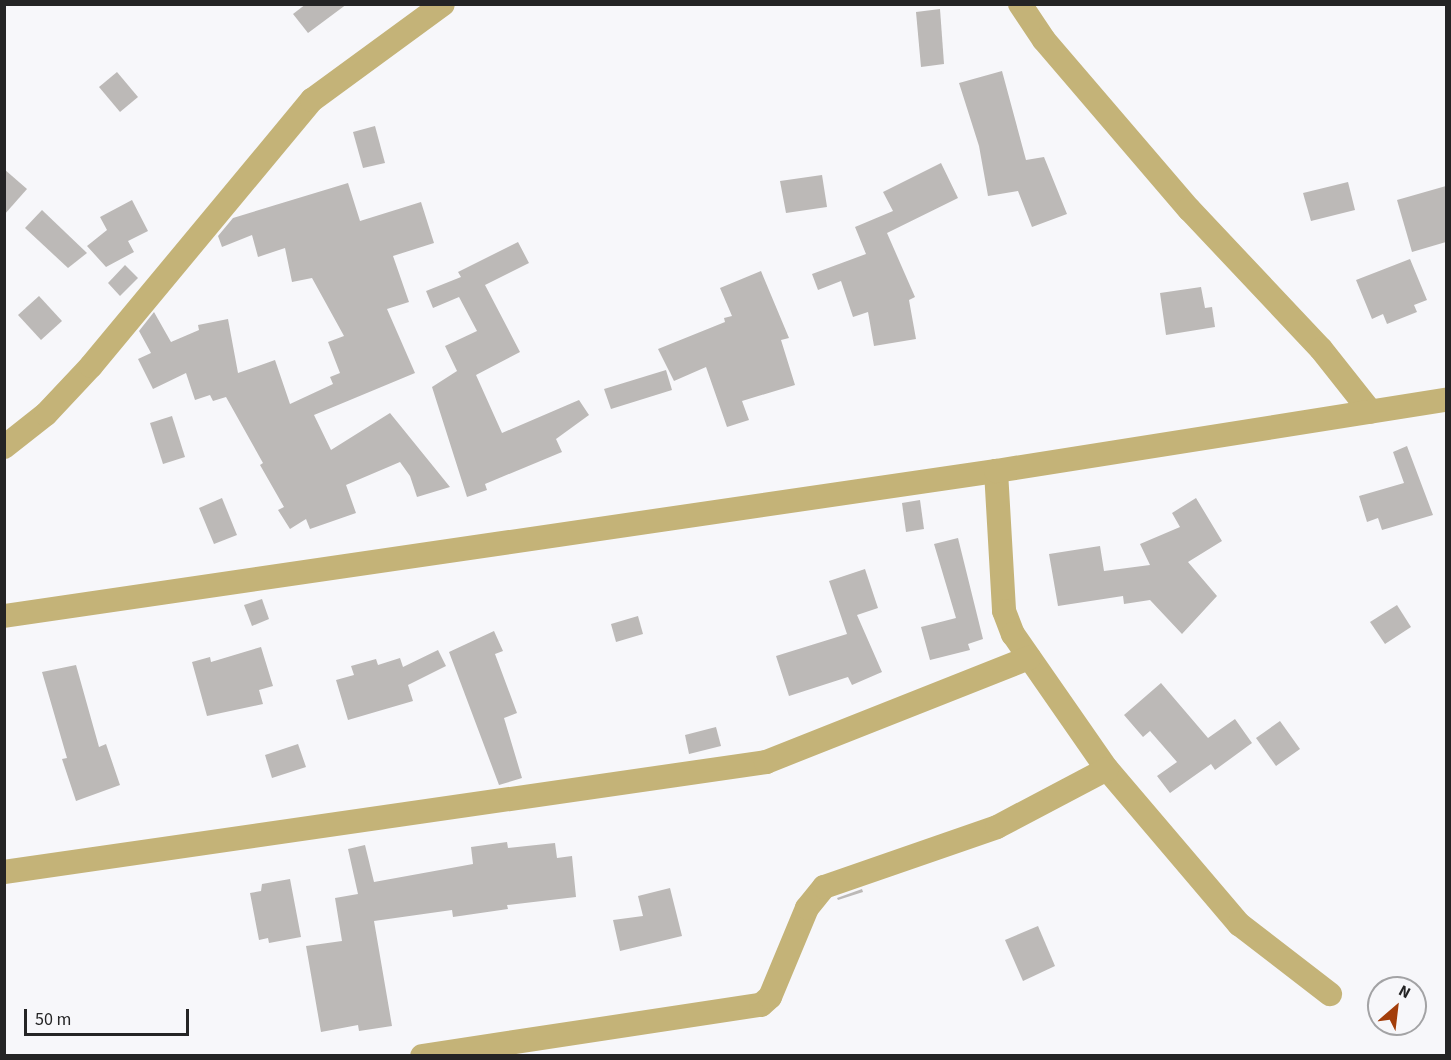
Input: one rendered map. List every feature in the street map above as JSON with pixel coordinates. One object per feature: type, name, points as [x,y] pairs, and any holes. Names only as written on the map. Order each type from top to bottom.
[{"type":"street","points":[[4,447],[46,414],[91,366],[312,100],[443,4]]},
{"type":"street","points":[[1020,4],[1044,40],[1173,192],[1321,349],[1371,412]]},
{"type":"street","points":[[4,616],[996,471],[1446,400]]},
{"type":"street","points":[[996,471],[1004,611],[1013,634],[1107,769],[1239,924],[1330,994]]},
{"type":"street","points":[[4,872],[766,762],[1029,658]]},
{"type":"street","points":[[423,1056],[761,1005],[770,997],[807,908],[824,887],[997,827],[1107,769]]},
{"type":"building","points":[[306,4],[347,4],[308,33],[293,14]]},
{"type":"building","points":[[940,9],[944,64],[921,67],[916,12]]},
{"type":"building","points":[[1002,71],[1026,160],[1044,157],[1067,214],[1032,227],[1018,191],[988,196],[979,146],[959,83]]},
{"type":"building","points":[[117,72],[138,97],[120,112],[99,87]]},
{"type":"building","points":[[375,126],[385,163],[363,168],[353,132]]},
{"type":"building","points":[[941,163],[958,198],[887,233],[915,297],[909,300],[916,339],[874,346],[868,312],[853,317],[841,281],[818,290],[812,274],[866,254],[855,227],[893,211],[883,192]]},
{"type":"building","points":[[4,169],[27,189],[4,215]]},
{"type":"building","points":[[822,175],[827,207],[786,213],[780,181]]},
{"type":"building","points":[[1348,182],[1355,210],[1311,221],[1303,193]]},
{"type":"building","points":[[348,183],[360,221],[421,202],[434,243],[393,256],[409,302],[387,309],[415,373],[314,415],[331,450],[390,413],[450,487],[417,497],[410,476],[400,462],[346,485],[356,513],[310,529],[306,519],[290,529],[278,510],[284,507],[260,465],[263,463],[226,397],[213,401],[210,395],[195,400],[186,373],[153,389],[138,359],[151,353],[139,331],[154,312],[171,342],[199,330],[198,325],[228,319],[238,373],[275,360],[290,404],[333,384],[330,377],[340,373],[328,342],[344,336],[312,278],[292,282],[285,248],[258,257],[252,235],[222,247],[218,236],[233,218]]},
{"type":"building","points":[[1446,186],[1446,242],[1412,252],[1397,200]]},
{"type":"building","points":[[132,200],[148,231],[128,241],[134,252],[106,267],[87,246],[107,230],[100,217]]},
{"type":"building","points":[[42,210],[87,253],[68,268],[25,228]]},
{"type":"building","points":[[518,242],[529,263],[485,285],[520,352],[476,375],[502,433],[579,400],[589,415],[556,439],[562,452],[485,484],[487,490],[467,497],[432,387],[457,371],[445,346],[477,331],[459,297],[433,308],[426,291],[461,277],[458,272]]},
{"type":"building","points":[[1410,259],[1427,300],[1414,305],[1417,312],[1387,324],[1383,314],[1372,319],[1356,280]]},
{"type":"building","points":[[125,265],[138,278],[120,296],[108,283]]},
{"type":"building","points":[[761,271],[789,338],[781,340],[795,385],[742,401],[749,420],[727,427],[706,367],[674,381],[658,349],[725,322],[724,318],[732,316],[720,288]]},
{"type":"building","points":[[1201,287],[1205,308],[1212,307],[1215,327],[1166,335],[1160,293]]},
{"type":"building","points":[[39,296],[62,321],[41,340],[18,315]]},
{"type":"building","points":[[666,370],[672,390],[611,409],[604,389]]},
{"type":"building","points":[[172,416],[185,457],[163,464],[150,423]]},
{"type":"building","points":[[1407,446],[1433,515],[1382,530],[1378,518],[1367,522],[1359,496],[1404,483],[1393,452]]},
{"type":"building","points":[[222,498],[237,535],[214,544],[199,508]]},
{"type":"building","points":[[1196,498],[1222,541],[1188,562],[1217,596],[1182,634],[1150,600],[1124,604],[1123,596],[1058,606],[1049,554],[1100,546],[1104,571],[1150,565],[1140,544],[1180,527],[1172,513]]},
{"type":"building","points":[[920,500],[924,529],[906,532],[902,503]]},
{"type":"building","points":[[958,538],[983,639],[968,644],[970,650],[930,660],[921,627],[956,618],[934,544]]},
{"type":"building","points":[[865,569],[878,608],[857,615],[882,672],[852,685],[848,677],[789,696],[776,656],[847,634],[829,581]]},
{"type":"building","points":[[262,599],[269,619],[252,626],[244,605]]},
{"type":"building","points":[[1397,605],[1411,627],[1385,644],[1370,622]]},
{"type":"building","points":[[638,616],[643,634],[616,642],[611,624]]},
{"type":"building","points":[[494,631],[503,651],[495,654],[517,713],[504,718],[522,778],[499,785],[449,652]]},
{"type":"building","points":[[261,647],[273,686],[259,690],[263,704],[207,716],[192,662],[210,657],[211,662]]},
{"type":"building","points":[[438,650],[446,666],[408,685],[413,701],[348,720],[336,680],[354,675],[351,666],[376,659],[378,665],[400,658],[403,667]]},
{"type":"building","points":[[76,665],[99,747],[106,744],[120,785],[76,801],[62,759],[67,758],[42,672]]},
{"type":"building","points":[[1161,683],[1208,738],[1235,719],[1252,743],[1215,770],[1211,764],[1170,793],[1157,776],[1177,762],[1150,731],[1143,737],[1124,715]]},
{"type":"building","points":[[1280,721],[1300,749],[1276,766],[1256,738]]},
{"type":"building","points":[[716,727],[721,746],[689,754],[685,735]]},
{"type":"building","points":[[298,744],[306,767],[272,778],[265,755]]},
{"type":"building","points":[[507,842],[508,848],[555,843],[557,858],[572,856],[576,897],[507,905],[508,909],[453,917],[452,910],[374,921],[392,1026],[359,1031],[358,1025],[321,1032],[306,946],[342,941],[335,898],[358,894],[348,849],[365,845],[374,882],[473,864],[471,847]]},
{"type":"building","points":[[290,879],[301,937],[269,943],[268,938],[259,940],[250,893],[261,891],[262,884]]},
{"type":"building","points":[[670,888],[682,936],[620,951],[613,920],[643,916],[638,896]]},
{"type":"building","points":[[862,889],[863,892],[838,900],[837,898]]},
{"type":"building","points":[[1038,926],[1055,966],[1023,981],[1005,940]]}]
